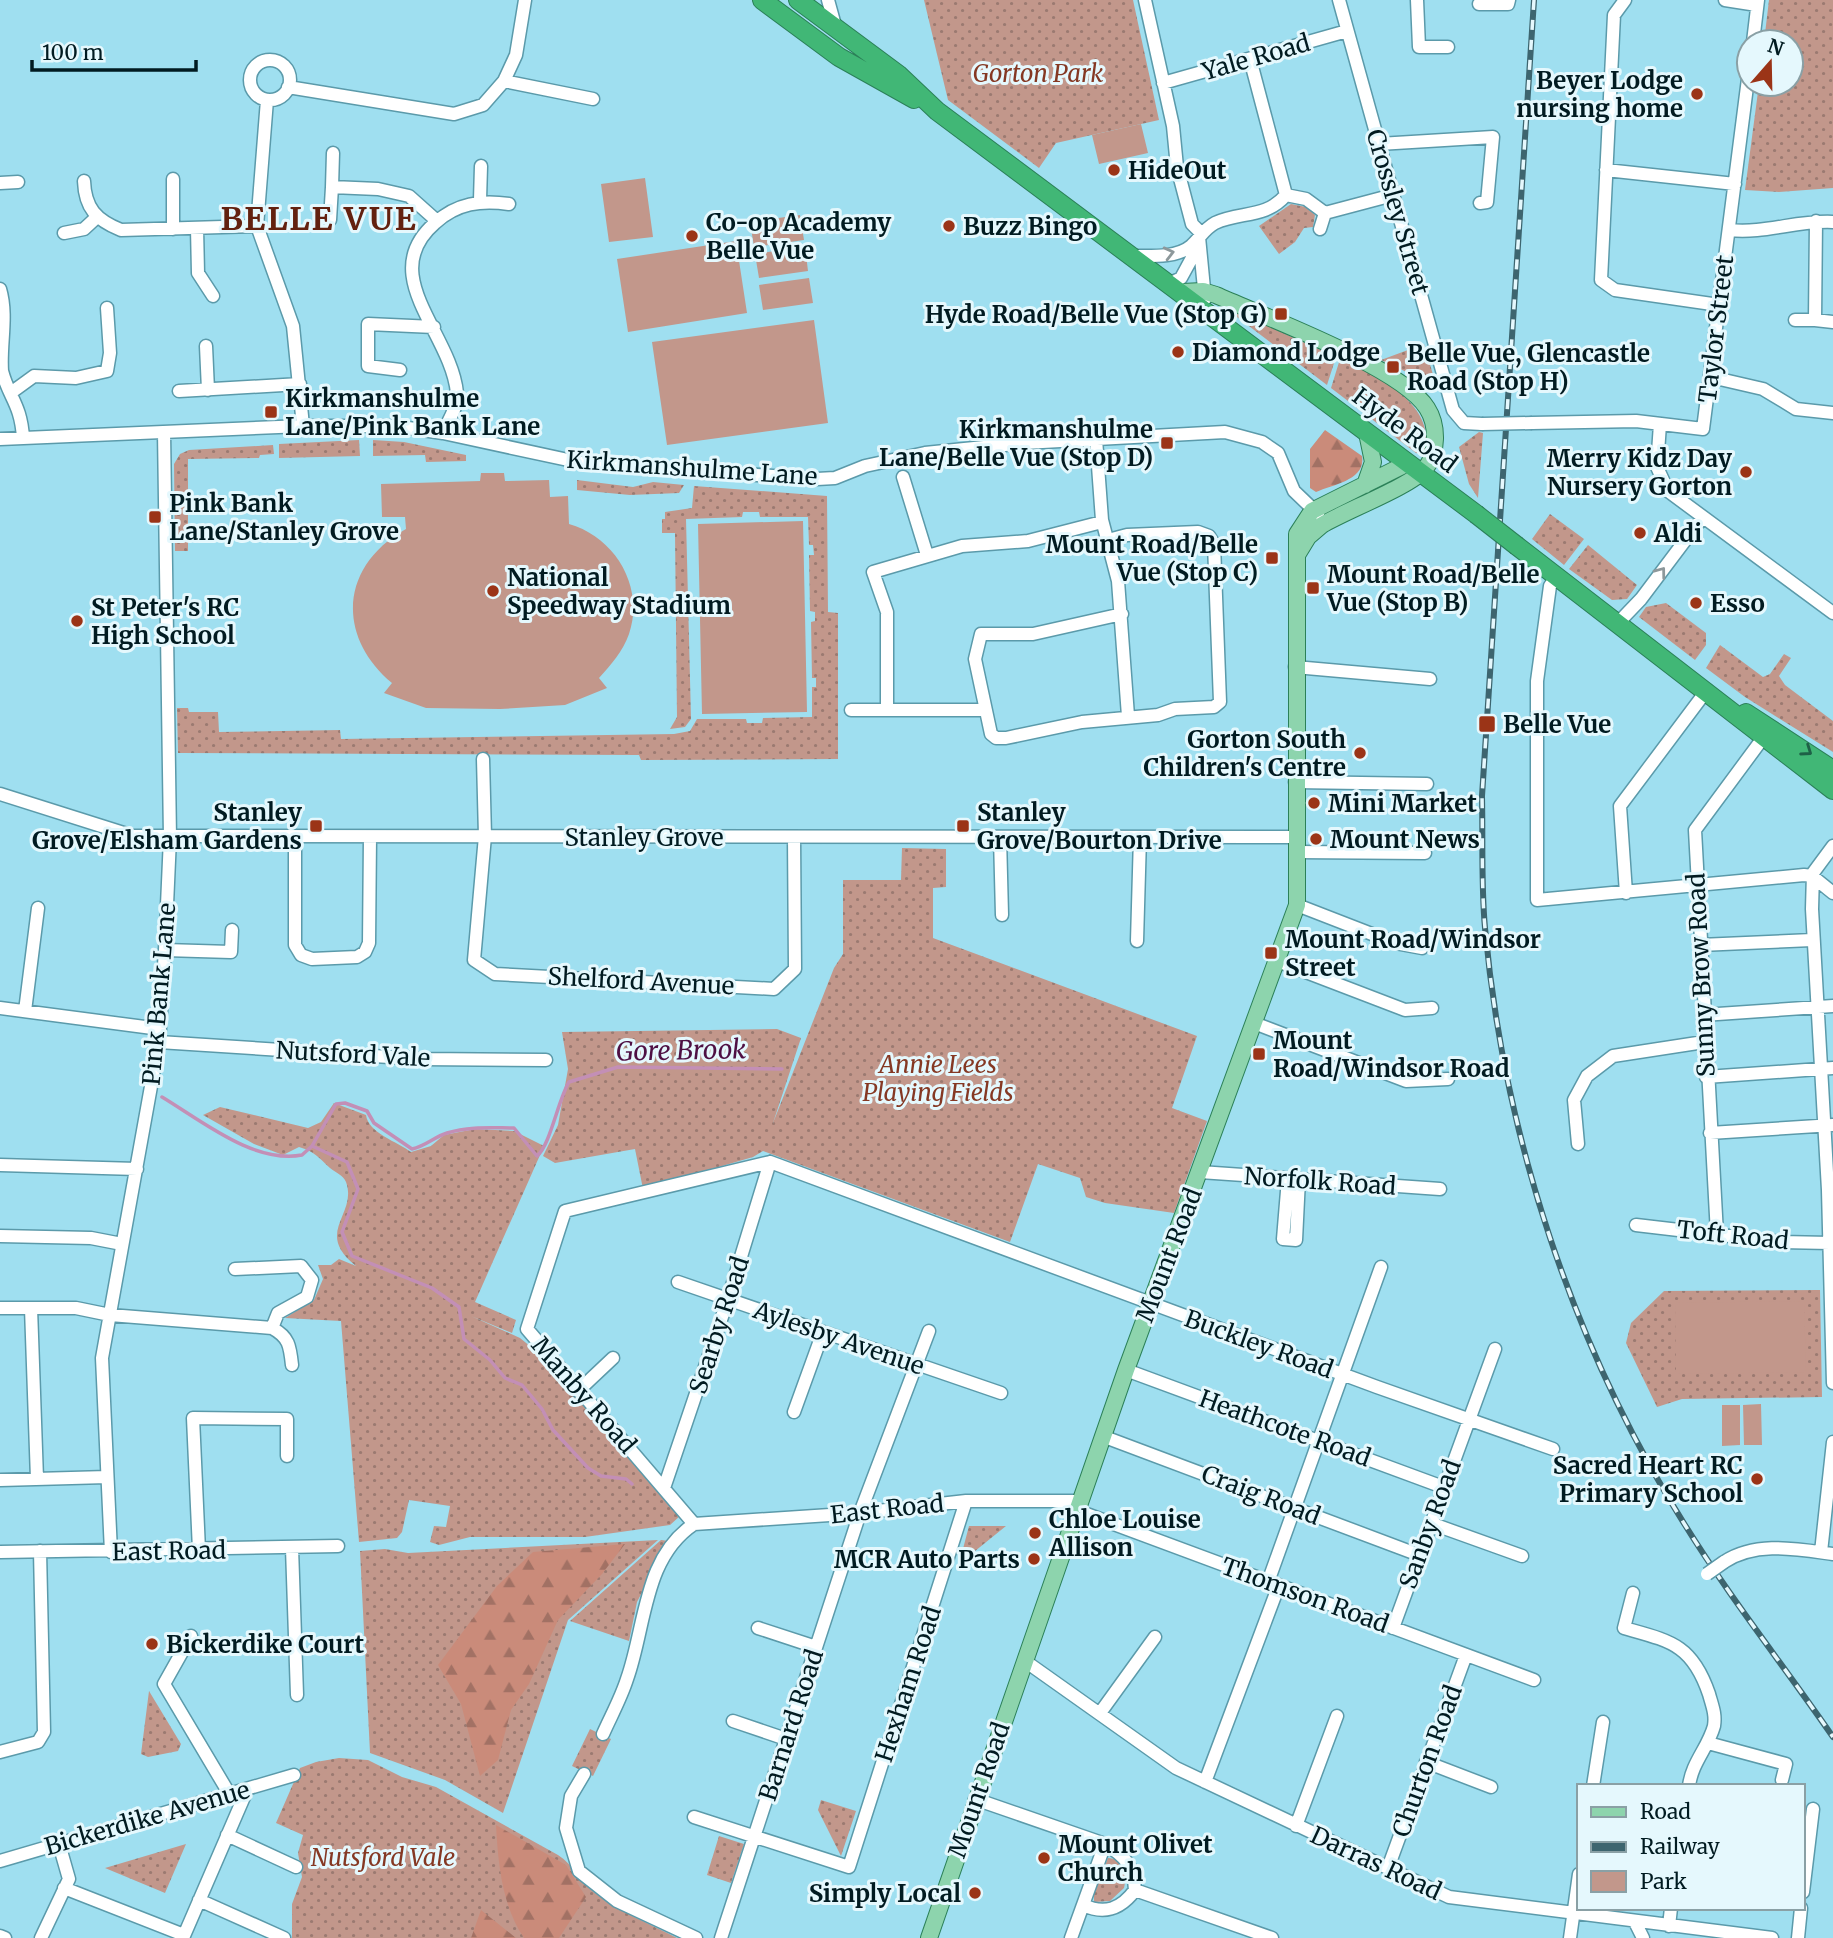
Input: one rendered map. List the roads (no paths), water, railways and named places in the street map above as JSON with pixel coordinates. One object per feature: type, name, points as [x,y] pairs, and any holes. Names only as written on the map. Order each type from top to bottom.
[{"type":"highway","name":"Hyde Road","points":[[762,0],[797,7],[839,57],[937,111]]},
{"type":"highway","name":"Hyde Road","points":[[780,0],[836,29],[899,75],[937,111],[1176,287],[1476,514],[1833,790]]},
{"type":"highway","name":"Hyde Road","points":[[1707,690],[1785,735],[1833,769]]},
{"type":"main road","points":[[1176,287],[1203,292],[1372,365],[1413,394],[1426,407],[1435,436],[1432,456],[1313,531],[1297,555]]},
{"type":"main road","points":[[1365,485],[1373,462],[1367,433]]},
{"type":"main road","points":[[1312,511],[1365,485],[1415,468]]},
{"type":"main road","name":"Mount Road","points":[[929,1938],[1102,1436],[1297,905],[1297,555],[1299,528],[1312,511]]},
{"type":"street","points":[[288,87],[454,114],[483,106],[504,81],[516,55],[524,0]]},
{"type":"street","points":[[828,0],[836,29]]},
{"type":"street","points":[[1145,0],[1173,126],[1177,167],[1192,224],[1200,238],[1203,292],[1207,311]]},
{"type":"street","name":"Crossley Street","points":[[1339,0],[1453,410],[1460,422]]},
{"type":"street","points":[[1417,0],[1419,47],[1448,47]]},
{"type":"street","points":[[1479,4],[1508,4],[1509,0]]},
{"type":"street","points":[[1625,0],[1614,15],[1601,280],[1615,290],[1720,304]]},
{"type":"street","points":[[1725,0],[1758,2],[1755,28]]},
{"type":"street","name":"Yale Road","points":[[1164,83],[1348,31]]},
{"type":"street","points":[[1250,59],[1286,195]]},
{"type":"street","points":[[269,60],[282,64],[289,75],[288,87],[280,97],[267,100],[252,88],[250,75],[257,65],[269,60]]},
{"type":"street","points":[[504,81],[593,99]]},
{"type":"street","name":"Taylor Street","points":[[1460,422],[1660,424],[1703,429],[1746,98]]},
{"type":"street","points":[[267,100],[257,226],[293,326],[303,426]]},
{"type":"street","points":[[1379,144],[1493,137],[1487,202],[1480,203]]},
{"type":"street","points":[[330,220],[333,153]]},
{"type":"street","points":[[480,200],[481,166]]},
{"type":"street","points":[[1606,170],[1735,184]]},
{"type":"street","points":[[173,179],[173,229]]},
{"type":"street","points":[[0,183],[18,181]]},
{"type":"street","points":[[84,181],[84,197],[97,217],[121,230],[257,226]]},
{"type":"street","points":[[331,187],[378,189],[409,196],[437,220]]},
{"type":"street","points":[[1286,195],[1306,199],[1325,213]]},
{"type":"street","points":[[1132,256],[1157,256],[1189,248],[1217,222],[1269,211],[1286,195]]},
{"type":"street","points":[[1325,213],[1393,195]]},
{"type":"street","points":[[443,433],[458,397],[453,364],[411,282],[410,260],[423,233],[445,214],[480,200],[509,204]]},
{"type":"street","points":[[1320,229],[1325,213]]},
{"type":"street","points":[[64,233],[84,229],[97,217]]},
{"type":"street","points":[[1815,320],[1816,221]]},
{"type":"street","points":[[1729,230],[1762,231],[1799,222],[1833,222]]},
{"type":"street","points":[[197,228],[198,273],[213,296]]},
{"type":"street","points":[[1176,287],[1200,238]]},
{"type":"street","points":[[0,289],[4,301],[0,357],[2,371],[22,415],[23,438]]},
{"type":"street","points":[[12,392],[34,376],[76,377],[107,371],[110,353],[107,308]]},
{"type":"street","points":[[1795,320],[1833,321]]},
{"type":"street","points":[[400,370],[368,366],[368,324],[434,327]]},
{"type":"street","points":[[206,346],[208,390]]},
{"type":"street","points":[[1710,377],[1763,389],[1796,409],[1833,413]]},
{"type":"street","points":[[179,391],[300,384]]},
{"type":"street","points":[[1660,424],[1657,467],[1668,491],[1833,613]]},
{"type":"street","name":"Kirkmanshulme Lane","points":[[0,439],[303,426],[394,426],[443,433],[582,463],[806,479],[835,478],[865,466],[925,453],[1225,432],[1262,442],[1278,453],[1294,491],[1312,511]]},
{"type":"street","name":"Pink Bank Lane","points":[[111,1552],[102,1358],[160,1035],[165,950],[170,838],[164,432]]},
{"type":"street","points":[[1096,439],[1102,522],[1122,614],[1128,716]]},
{"type":"street","points":[[903,477],[927,555]]},
{"type":"street","points":[[1312,511],[1319,514],[1343,512]]},
{"type":"street","points":[[1618,623],[1641,598],[1702,518]]},
{"type":"street","points":[[887,710],[887,612],[873,572],[962,546],[1028,541],[1102,522]]},
{"type":"street","points":[[1108,540],[1127,535],[1198,532],[1209,536],[1214,544],[1220,702],[1214,707],[1175,709],[1158,715],[1128,716],[996,738],[992,734],[984,710],[975,659],[981,635],[1032,634],[1122,614]]},
{"type":"street","points":[[1557,576],[1550,586],[1537,681],[1537,900],[1812,876],[1833,893]]},
{"type":"street","points":[[1295,667],[1430,679]]},
{"type":"street","points":[[1626,892],[1620,806],[1707,690]]},
{"type":"street","points":[[851,710],[984,710]]},
{"type":"street","name":"Sunny Brow Road","points":[[1717,1234],[1704,1042],[1695,831],[1763,738]]},
{"type":"street","points":[[483,759],[485,836]]},
{"type":"street","points":[[1295,782],[1427,785]]},
{"type":"street","name":"Stanley Grove","points":[[0,794],[133,836],[170,838],[1140,837],[1425,853]]},
{"type":"street","name":"Shelford Avenue","points":[[485,836],[474,960],[495,974],[774,989],[795,969],[794,837]]},
{"type":"street","points":[[295,837],[295,945],[301,955],[312,959],[356,957],[365,953],[369,943],[370,837]]},
{"type":"street","points":[[1000,837],[1002,915]]},
{"type":"street","points":[[1138,940],[1140,837]]},
{"type":"street","points":[[1833,846],[1812,876],[1816,1007],[1827,1069],[1833,1383]]},
{"type":"street","points":[[1297,905],[1395,943],[1422,948]]},
{"type":"street","points":[[24,1011],[38,908]]},
{"type":"street","points":[[165,950],[231,952],[232,930]]},
{"type":"street","points":[[1700,945],[1812,940]]},
{"type":"street","points":[[1277,961],[1405,1010],[1432,1008]]},
{"type":"street","points":[[1703,1015],[1833,1006]]},
{"type":"street","name":"Nutsford Vale","points":[[0,1008],[160,1035],[420,1059],[546,1060]]},
{"type":"street","points":[[1254,1023],[1406,1081],[1448,1079]]},
{"type":"street","points":[[1578,1144],[1574,1100],[1587,1076],[1613,1056],[1704,1042]]},
{"type":"street","points":[[1706,1077],[1827,1069]]},
{"type":"street","points":[[1710,1133],[1829,1125]]},
{"type":"street","name":"Searby Road","points":[[664,1488],[728,1300],[770,1162]]},
{"type":"street","name":"Buckley Road","points":[[770,1162],[1150,1304],[1553,1449]]},
{"type":"street","name":"Manby Road","points":[[694,1524],[527,1329],[565,1211],[770,1162]]},
{"type":"street","points":[[0,1165],[137,1169]]},
{"type":"street","name":"Norfolk Road","points":[[1200,1172],[1440,1189]]},
{"type":"street","name":"Toft Road","points":[[1636,1225],[1781,1242],[1830,1243]]},
{"type":"street","points":[[0,1236],[91,1238],[122,1244]]},
{"type":"street","points":[[235,1269],[301,1266],[312,1280],[307,1297],[278,1314],[272,1328]]},
{"type":"street","points":[[1205,1782],[1274,1584],[1294,1508],[1381,1267]]},
{"type":"street","name":"Aylesby Avenue","points":[[678,1282],[1001,1393]]},
{"type":"street","points":[[0,1308],[76,1308],[110,1315],[272,1328],[285,1335],[290,1345],[292,1365]]},
{"type":"street","points":[[32,1308],[37,1479]]},
{"type":"street","name":"Barnard Road","points":[[721,1938],[860,1513],[929,1331]]},
{"type":"street","points":[[794,1412],[823,1332]]},
{"type":"street","name":"Sanby Road","points":[[1392,1628],[1495,1349]]},
{"type":"street","points":[[578,1391],[613,1358]]},
{"type":"street","name":"Heathcote Road","points":[[1126,1370],[1443,1487]]},
{"type":"street","points":[[199,1550],[193,1418],[287,1419],[287,1456]]},
{"type":"street","name":"Craig Road","points":[[1102,1436],[1419,1555]]},
{"type":"street","points":[[1703,1576],[1740,1551],[1759,1547],[1827,1553],[1833,1442]]},
{"type":"street","points":[[0,1480],[107,1478]]},
{"type":"street","name":"East Road","points":[[694,1524],[860,1513],[966,1501],[1078,1506]]},
{"type":"street","name":"Hexham Road","points":[[755,1835],[849,1867],[966,1501]]},
{"type":"street","name":"Thomson Road","points":[[1078,1506],[1274,1584],[1534,1680]]},
{"type":"street","points":[[1430,1523],[1522,1556]]},
{"type":"street","points":[[603,1734],[628,1678],[641,1613],[666,1552],[675,1536],[694,1524]]},
{"type":"street","name":"East Road","points":[[0,1552],[338,1546]]},
{"type":"street","points":[[292,1548],[297,1695]]},
{"type":"street","points":[[0,1752],[38,1742],[44,1732],[40,1551]]},
{"type":"street","points":[[1633,1593],[1624,1628],[1669,1641],[1684,1650],[1703,1676],[1715,1712],[1708,1743],[1693,1766],[1689,1784]]},
{"type":"street","points":[[758,1629],[816,1647]]},
{"type":"street","points":[[191,1636],[164,1684],[230,1795]]},
{"type":"street","points":[[1100,1713],[1155,1637]]},
{"type":"street","name":"Churton Road","points":[[1388,1868],[1466,1655]]},
{"type":"street","name":"Darras Road","points":[[1025,1661],[1175,1768],[1449,1897],[1772,1938]]},
{"type":"street","points":[[1296,1826],[1337,1716]]},
{"type":"street","points":[[733,1721],[786,1739]]},
{"type":"street","points":[[1593,1784],[1603,1722]]},
{"type":"street","points":[[1708,1743],[1788,1757],[1782,1780]]},
{"type":"street","points":[[1426,1762],[1490,1787]]},
{"type":"street","points":[[584,1774],[571,1796],[566,1828],[579,1871],[617,1901],[696,1938]]},
{"type":"street","name":"Bickerdike Avenue","points":[[0,1861],[294,1775]]},
{"type":"street","points":[[64,1888],[183,1936],[247,1790]]},
{"type":"street","points":[[975,1799],[1105,1844],[1121,1853],[1132,1865],[1135,1890]]},
{"type":"street","points":[[1805,1875],[1813,1809]]},
{"type":"street","points":[[694,1817],[755,1835]]},
{"type":"street","points":[[227,1835],[296,1867]]},
{"type":"street","points":[[41,1938],[69,1879],[59,1844]]},
{"type":"street","points":[[1071,1938],[1105,1844]]},
{"type":"street","points":[[1570,1938],[1577,1887]]},
{"type":"street","points":[[1083,1905],[1100,1911],[1114,1908],[1135,1890]]},
{"type":"street","points":[[1135,1890],[1272,1938]]},
{"type":"street","points":[[199,1900],[284,1938]]},
{"type":"street","points":[[1669,1926],[1671,1910]]},
{"type":"street","points":[[1798,1938],[1801,1910]]},
{"type":"street","points":[[1635,1922],[1643,1938]]},
{"type":"waterway","name":"Gore Brook","points":[[162,1097],[247,1147],[284,1156],[302,1155],[312,1146],[336,1104],[345,1103],[367,1111],[374,1123],[412,1149],[442,1135],[464,1129],[514,1128],[537,1156],[546,1143],[569,1082],[618,1067],[782,1069]]},
{"type":"waterway","points":[[312,1146],[347,1162],[358,1189],[342,1232],[352,1256],[432,1288],[459,1307],[464,1339],[490,1360],[505,1378],[522,1385],[542,1409],[553,1430],[588,1468],[601,1476],[626,1479],[632,1484]]},
{"type":"railway","points":[[1534,0],[1482,796],[1484,912],[1494,1006],[1527,1162],[1550,1238],[1609,1386],[1645,1457],[1702,1552],[1833,1737]]},
{"type":"place","name":"Beyer Lodge nursing home","points":[[1697,94]]},
{"type":"place","name":"HideOut","points":[[1114,170]]},
{"type":"place","name":"Buzz Bingo","points":[[949,226]]},
{"type":"place","name":"Co-op Academy Belle Vue","points":[[692,236]]},
{"type":"place","name":"Hyde Road/Belle Vue (Stop G)","points":[[1281,314]]},
{"type":"place","name":"Diamond Lodge","points":[[1178,352]]},
{"type":"place","name":"Belle Vue, Glencastle Road (Stop H)","points":[[1393,367]]},
{"type":"place","name":"Kirkmanshulme Lane/Pink Bank Lane","points":[[271,412]]},
{"type":"place","name":"Kirkmanshulme Lane/Belle Vue (Stop D)","points":[[1167,443]]},
{"type":"place","name":"Merry Kidz Day Nursery Gorton","points":[[1746,472]]},
{"type":"place","name":"Pink Bank Lane/Stanley Grove","points":[[155,517]]},
{"type":"place","name":"Aldi","points":[[1640,533]]},
{"type":"place","name":"Mount Road/Belle Vue (Stop C)","points":[[1272,558]]},
{"type":"place","name":"Mount Road/Belle Vue (Stop B)","points":[[1313,588]]},
{"type":"place","name":"National Speedway Stadium","points":[[493,591]]},
{"type":"place","name":"Esso","points":[[1696,603]]},
{"type":"place","name":"St Peter's RC High School","points":[[77,621]]},
{"type":"place","name":"Belle Vue","points":[[1487,724]]},
{"type":"place","name":"Gorton South Children's Centre","points":[[1360,753]]},
{"type":"place","name":"Mini Market","points":[[1314,803]]},
{"type":"place","name":"Stanley Grove/Elsham Gardens","points":[[316,826]]},
{"type":"place","name":"Stanley Grove/Bourton Drive","points":[[963,826]]},
{"type":"place","name":"Mount News","points":[[1316,839]]},
{"type":"place","name":"Mount Road/Windsor Street","points":[[1271,953]]},
{"type":"place","name":"Mount Road/Windsor Road","points":[[1259,1054]]},
{"type":"place","name":"Sacred Heart RC Primary School","points":[[1757,1479]]},
{"type":"place","name":"Chloe Louise Allison","points":[[1035,1533]]},
{"type":"place","name":"MCR Auto Parts","points":[[1034,1559]]},
{"type":"place","name":"Bickerdike Court","points":[[152,1644]]},
{"type":"place","name":"Mount Olivet Church","points":[[1044,1858]]},
{"type":"place","name":"Simply Local","points":[[975,1893]]},
{"type":"district","name":"BELLE VUE","points":[[319,219]]},
{"type":"park label","name":"Gorton Park","points":[[1038,73]]},
{"type":"park label","name":"Annie Lees Playing Fields","points":[[938,1078]]}]
